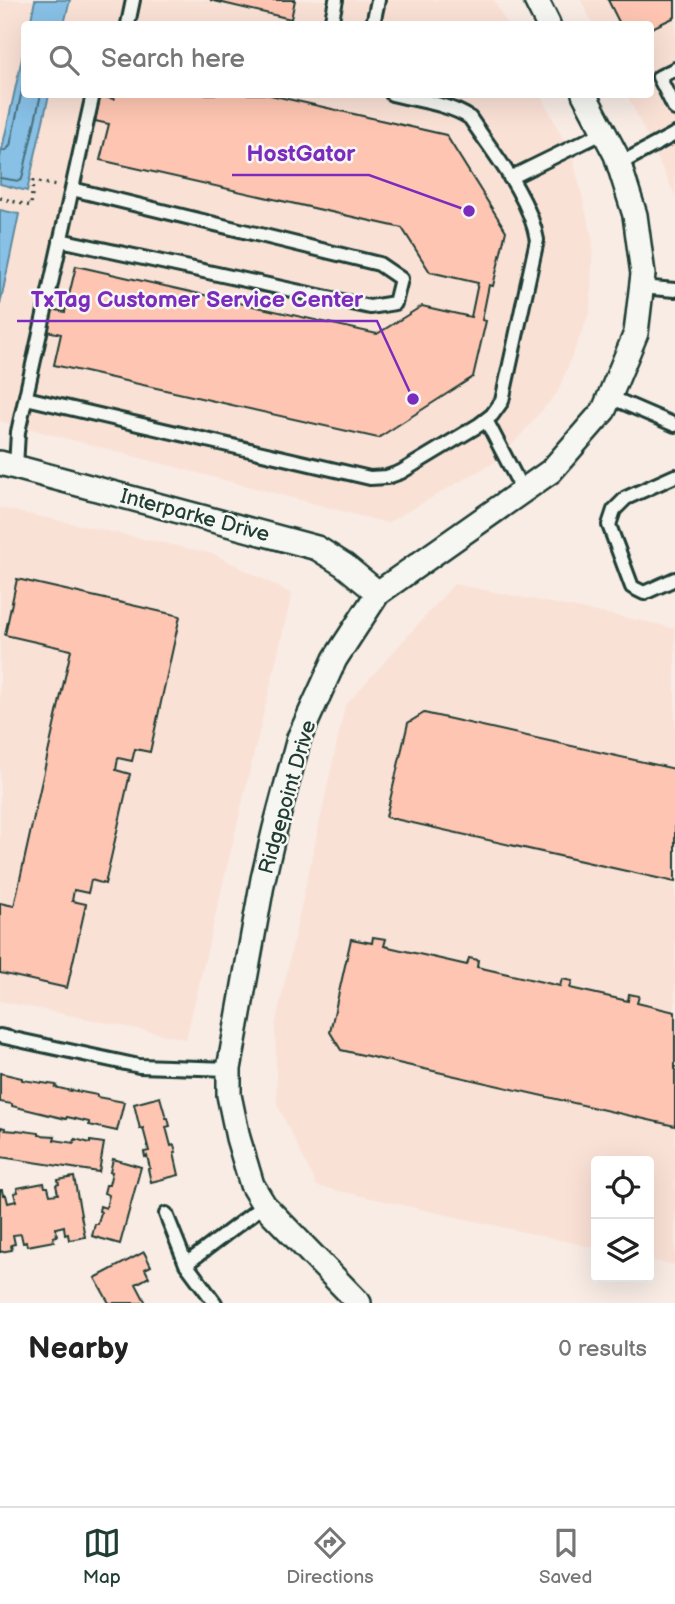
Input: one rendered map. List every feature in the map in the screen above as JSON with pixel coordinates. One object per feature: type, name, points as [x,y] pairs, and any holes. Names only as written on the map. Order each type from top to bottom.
[{"type":"street","points":[[536,0],[546,21]]},
{"type":"street","name":"Ridgepoint Drive","points":[[359,1303],[264,1205],[252,1185],[238,1138],[229,1095],[229,1069],[263,879],[299,738],[335,659],[378,593],[551,471],[604,410],[610,397],[636,334],[643,274],[635,215],[619,164],[586,98]]},
{"type":"street","name":"Interparke Drive","points":[[8,465],[317,548],[344,565],[378,593]]},
{"type":"lane","points":[[129,21],[133,0]]},
{"type":"lane","points":[[332,21],[336,0]]},
{"type":"lane","points":[[374,21],[378,0]]},
{"type":"lane","points":[[675,69],[659,77],[675,108]]},
{"type":"lane","points":[[8,465],[26,398],[92,98]]},
{"type":"lane","points":[[26,398],[370,478],[387,477],[401,472],[486,420],[502,401],[537,240],[532,218],[510,178],[470,118],[462,112],[408,98]]},
{"type":"lane","points":[[510,178],[604,132]]},
{"type":"lane","points":[[619,164],[675,134]]},
{"type":"lane","points":[[60,240],[370,307],[396,303],[401,279],[379,264],[72,189]]},
{"type":"lane","points":[[641,287],[675,290]]},
{"type":"lane","points":[[610,397],[675,425]]},
{"type":"lane","points":[[486,420],[523,491]]},
{"type":"lane","points":[[675,476],[626,498],[614,510],[609,525],[632,587],[644,593],[675,579]]},
{"type":"lane","points":[[0,1036],[139,1066],[229,1069]]},
{"type":"lane","points":[[186,1264],[264,1205]]},
{"type":"lane","points":[[166,1214],[186,1264],[215,1303]]},
{"type":"path","points":[[0,198],[32,206],[33,181],[72,189]]},
{"type":"shaded area","points":[[0,0],[494,0],[505,21],[21,21],[21,98],[542,98],[573,159],[593,241],[590,312],[557,393],[500,459],[387,523],[0,421]]},
{"type":"shaded area","points":[[581,0],[675,0],[675,195],[628,98],[654,98],[654,21],[592,21]]},
{"type":"shaded area","points":[[0,508],[214,554],[292,594],[186,1039],[0,1001]]},
{"type":"shaded area","points":[[454,584],[675,629],[675,1265],[654,1261],[654,1156],[591,1156],[591,1247],[317,1186],[277,1104],[275,1026],[345,706]]},
{"type":"water","points":[[35,0],[70,0],[65,21],[31,21]]},
{"type":"water","points":[[21,63],[21,98],[48,98],[27,191],[0,184],[0,158]]},
{"type":"water","points":[[0,210],[19,214],[0,305]]},
{"type":"building","points":[[210,0],[295,0],[291,19]]},
{"type":"building","points":[[608,0],[675,0],[675,17],[654,27],[654,21],[618,21]]},
{"type":"building","points":[[100,98],[284,98],[446,135],[506,231],[493,286],[489,285],[482,320],[486,321],[473,377],[378,438],[54,365],[61,334],[47,331],[52,309],[65,312],[76,266],[377,334],[422,306],[471,317],[478,283],[430,272],[402,228],[100,160],[109,124],[95,121]]},
{"type":"building","points":[[17,579],[180,616],[150,752],[135,749],[132,761],[118,758],[116,770],[130,774],[105,884],[91,880],[88,893],[74,890],[72,901],[86,904],[67,988],[0,973],[0,903],[14,906],[71,650],[5,635]]},
{"type":"building","points":[[424,713],[675,769],[675,882],[386,817],[408,723]]},
{"type":"building","points":[[373,937],[386,939],[384,946],[467,965],[469,958],[478,960],[477,967],[560,986],[562,979],[572,981],[570,988],[628,1001],[629,994],[639,996],[637,1003],[675,1012],[675,1126],[341,1050],[330,1032],[351,939],[372,943]]},
{"type":"building","points":[[0,1073],[124,1102],[117,1131],[0,1102]]},
{"type":"building","points":[[160,1097],[170,1126],[166,1127],[171,1146],[174,1145],[176,1152],[174,1153],[179,1175],[151,1182],[150,1168],[144,1152],[149,1151],[134,1104]]},
{"type":"building","points":[[1,1127],[5,1130],[55,1136],[54,1140],[74,1143],[75,1139],[104,1143],[99,1172],[0,1157]]},
{"type":"building","points":[[113,1159],[141,1167],[120,1244],[92,1236],[95,1224],[98,1224],[100,1206],[106,1208],[109,1195],[104,1193],[106,1185],[109,1185]]},
{"type":"building","points":[[74,1177],[85,1237],[69,1240],[64,1226],[56,1228],[57,1236],[53,1237],[54,1241],[27,1246],[26,1242],[23,1243],[21,1234],[13,1235],[15,1244],[11,1245],[12,1250],[0,1252],[0,1190],[6,1195],[8,1203],[16,1201],[14,1193],[18,1192],[17,1188],[44,1183],[50,1195],[58,1194],[58,1180]]},
{"type":"building","points":[[144,1252],[151,1266],[145,1269],[149,1277],[136,1284],[146,1303],[109,1303],[95,1278]]},
{"type":"place","name":"HostGator","points":[[469,211]]},
{"type":"place","name":"TxTag Customer Service Center","points":[[413,399]]}]
